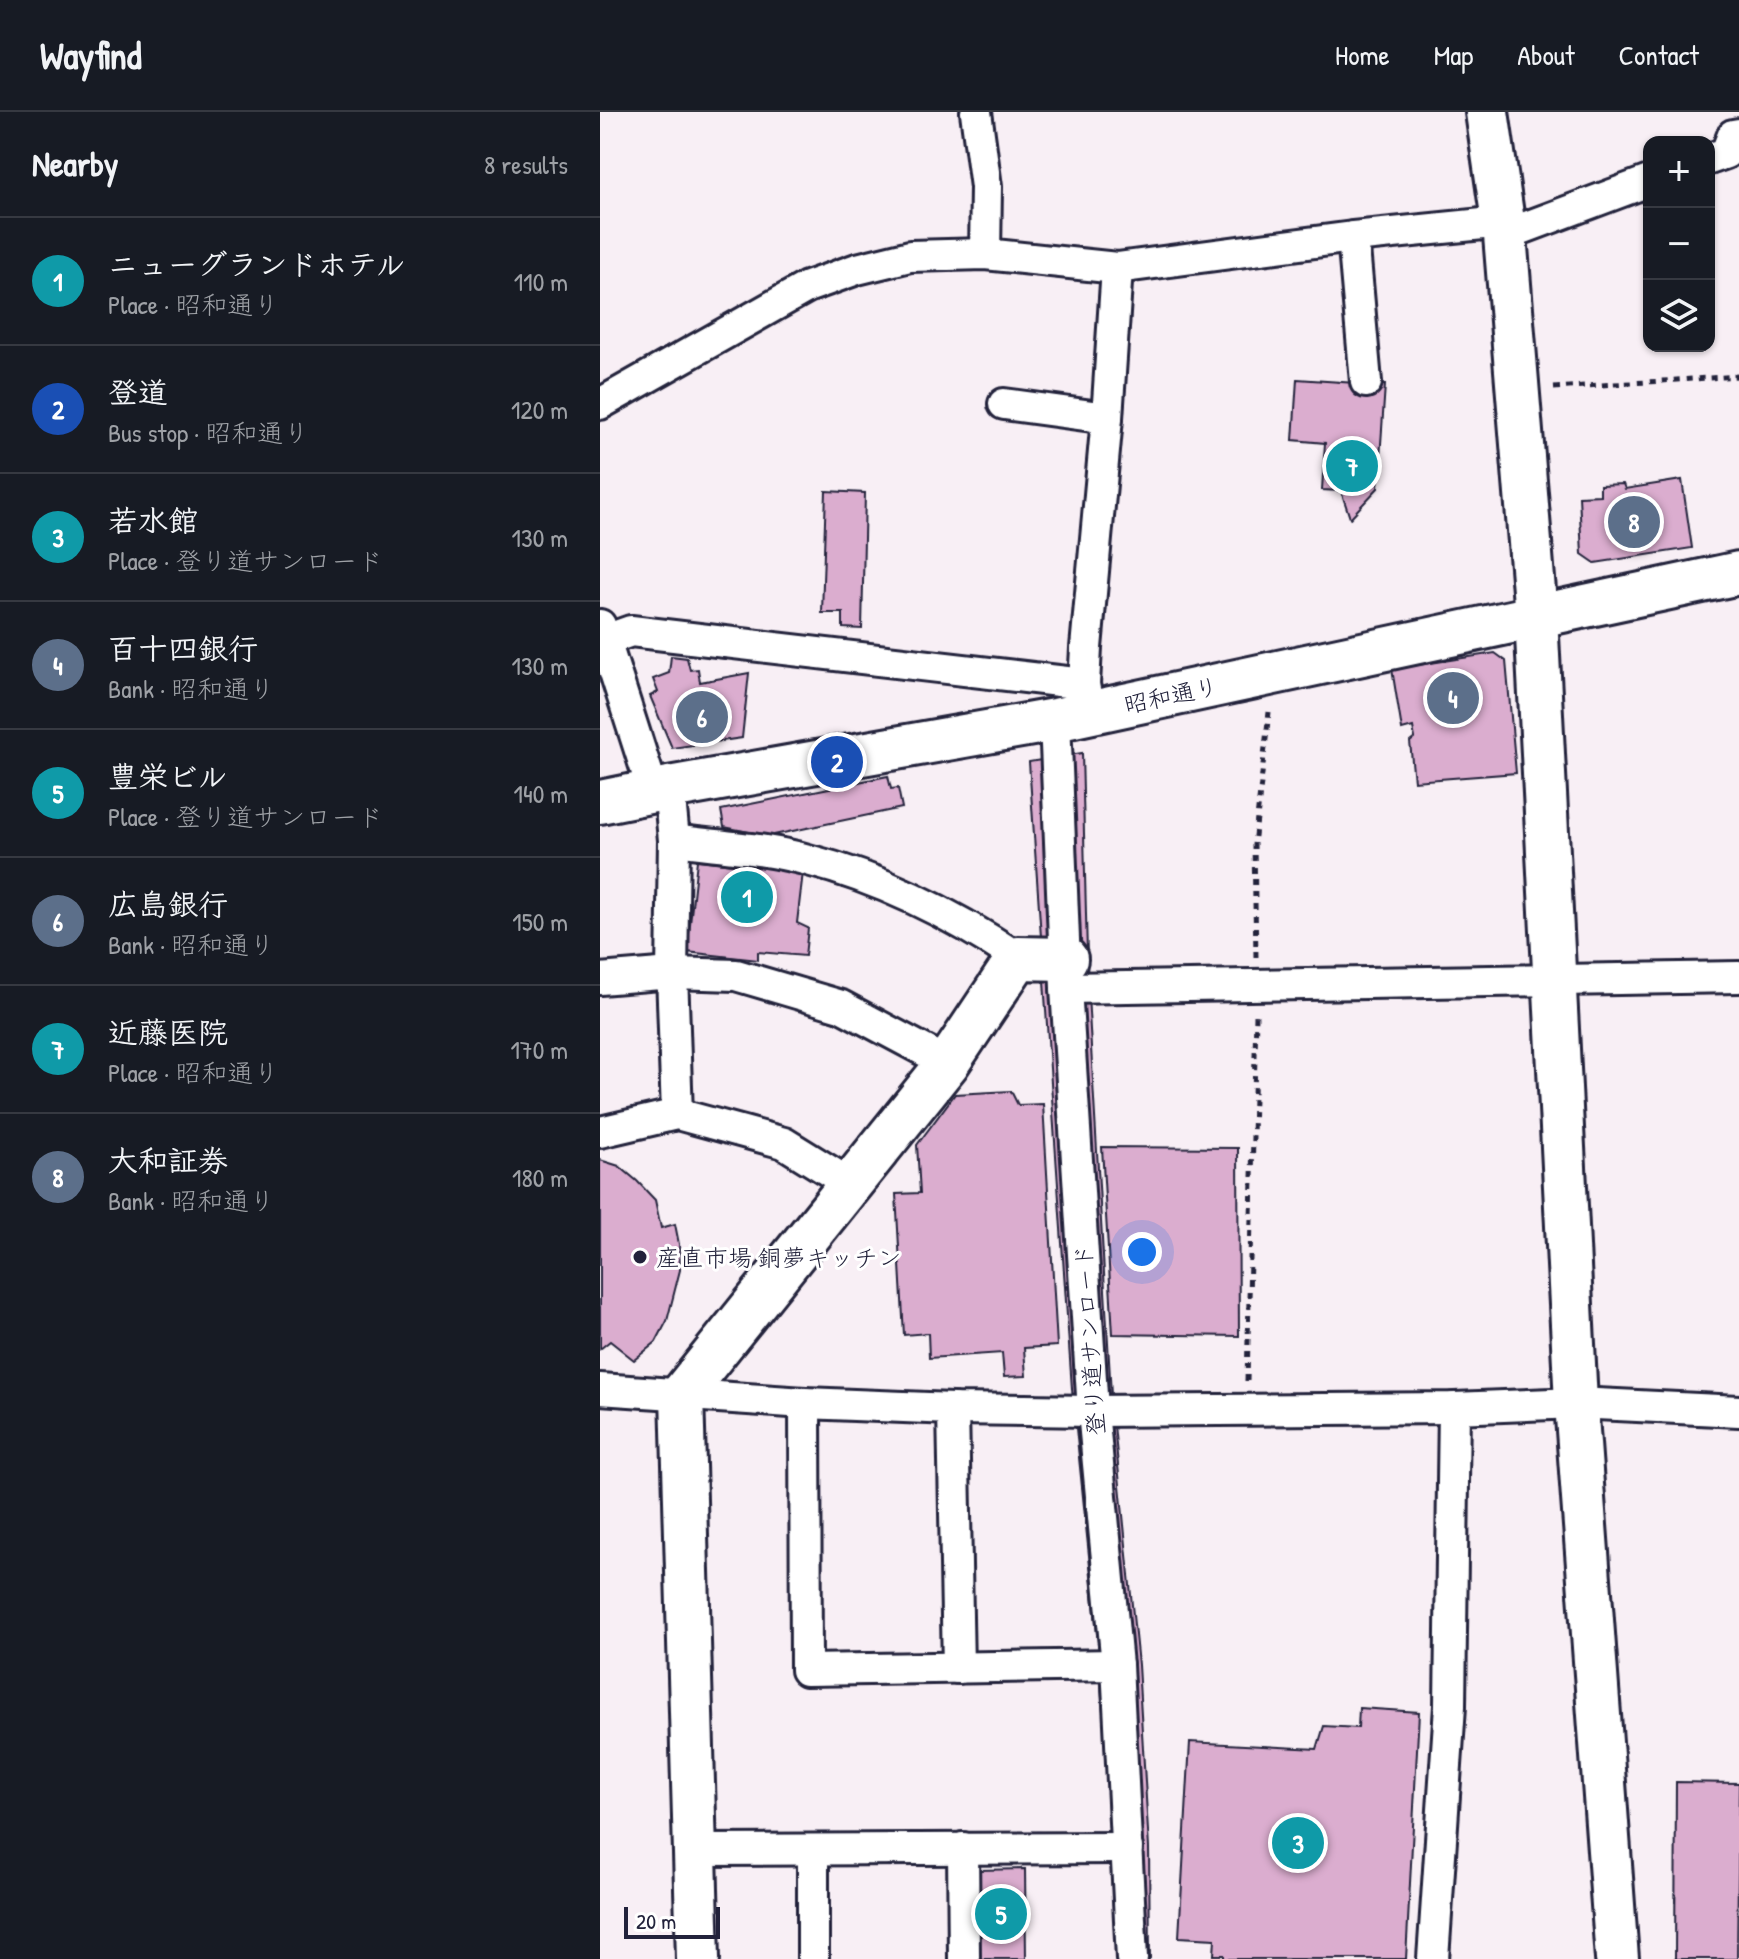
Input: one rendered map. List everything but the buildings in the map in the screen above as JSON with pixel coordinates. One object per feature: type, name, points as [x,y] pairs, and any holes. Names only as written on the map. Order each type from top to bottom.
[{"type":"street","points":[[976,112],[986,187],[985,254]]},
{"type":"street","points":[[1487,112],[1504,228],[1536,616],[1576,1403],[1617,1959]]},
{"type":"street","points":[[1715,157],[1726,153],[1733,135],[1739,134]]},
{"type":"street","points":[[600,404],[807,287],[857,269],[910,256],[985,254],[1117,268],[1353,237],[1504,228],[1643,183]]},
{"type":"street","points":[[1353,237],[1366,382]]},
{"type":"street","name":"登り道サンロード","points":[[1117,268],[1107,418],[1076,705],[1066,974],[1093,1411],[1117,1665],[1132,1959]]},
{"type":"street","points":[[1004,404],[1107,418]]},
{"type":"street","name":"昭和通り","points":[[600,802],[1076,705],[1273,673],[1739,573]]},
{"type":"street","points":[[677,1114],[672,973],[674,840],[661,789],[602,636],[631,631],[1076,705]]},
{"type":"street","points":[[674,840],[806,859],[870,880],[924,904],[1018,958],[1066,974],[1257,985],[1739,977]]},
{"type":"street","points":[[698,1959],[682,1394],[948,1063],[1018,958]]},
{"type":"street","points":[[600,979],[672,973],[736,975],[841,1006],[948,1063]]},
{"type":"street","points":[[600,1132],[677,1114],[784,1143],[850,1184]]},
{"type":"street","points":[[600,1389],[953,1409],[1247,1410],[1454,1408],[1576,1403],[1739,1411]]},
{"type":"street","points":[[805,1403],[806,1670],[1117,1665]]},
{"type":"street","points":[[1433,1959],[1450,1706],[1454,1408]]},
{"type":"street","points":[[953,1409],[958,1668]]},
{"type":"street","points":[[963,1848],[964,1959]]},
{"type":"street","points":[[694,1850],[1127,1848]]},
{"type":"street","points":[[813,1850],[813,1959]]},
{"type":"path","points":[[1517,390],[1739,376]]},
{"type":"path","points":[[1247,1410],[1257,985],[1254,845],[1273,673]]},
{"type":"place","name":"近藤医院","points":[[1352,466]]},
{"type":"place","name":"大和証券","points":[[1634,522]]},
{"type":"place","name":"百十四銀行","points":[[1453,698]]},
{"type":"place","name":"広島銀行","points":[[702,717]]},
{"type":"place","name":"登道","points":[[837,762]]},
{"type":"place","name":"ニューグランドホテル","points":[[747,897]]},
{"type":"place","name":"産直市場 銅夢キッチン","points":[[640,1257]]},
{"type":"place","name":"若水館","points":[[1298,1843]]},
{"type":"place","name":"豊栄ビル","points":[[1001,1914]]}]
